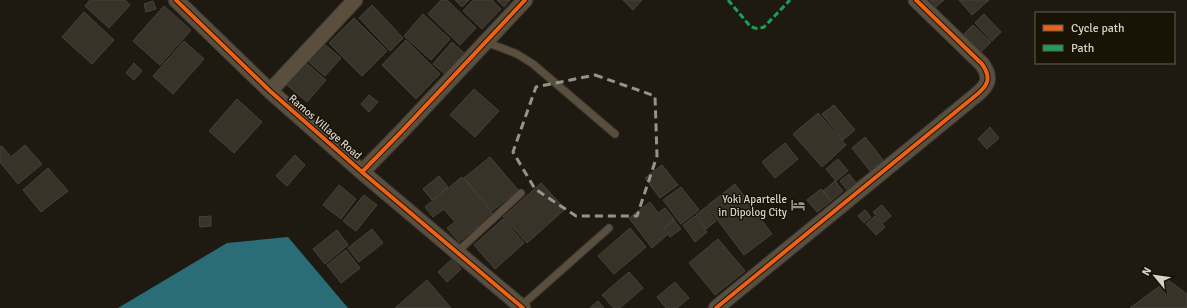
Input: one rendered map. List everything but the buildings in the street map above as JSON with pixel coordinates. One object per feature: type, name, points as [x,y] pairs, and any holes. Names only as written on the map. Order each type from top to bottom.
[{"type":"street","name":"Ramos Village Road","points":[[176,0],[270,92],[522,307]]},
{"type":"street","points":[[270,92],[355,0]]},
{"type":"street","points":[[362,172],[525,0]]},
{"type":"street","points":[[716,308],[979,93],[986,84],[988,78],[987,71],[982,64],[916,0]]},
{"type":"lane","points":[[484,42],[517,54],[533,64],[615,134]]},
{"type":"lane","points":[[457,252],[521,193]]},
{"type":"lane","points":[[522,307],[609,228]]},
{"type":"highlighted area","points":[[595,75],[655,96],[657,156],[637,216],[576,216],[535,189],[513,152],[536,87]]},
{"type":"water","points":[[288,237],[348,308],[118,308],[227,243]]},
{"type":"marked path","points":[[728,0],[750,26],[754,28],[764,27],[790,0]]},
{"type":"cycle path","points":[[176,0],[270,91],[362,172],[523,308]]},
{"type":"cycle path","points":[[362,172],[525,0]]},
{"type":"cycle path","points":[[716,308],[986,85],[988,78],[982,64],[916,0]]},
{"type":"place","name":"Yoki Apartelle in Dipolog City","points":[[798,205]]}]
